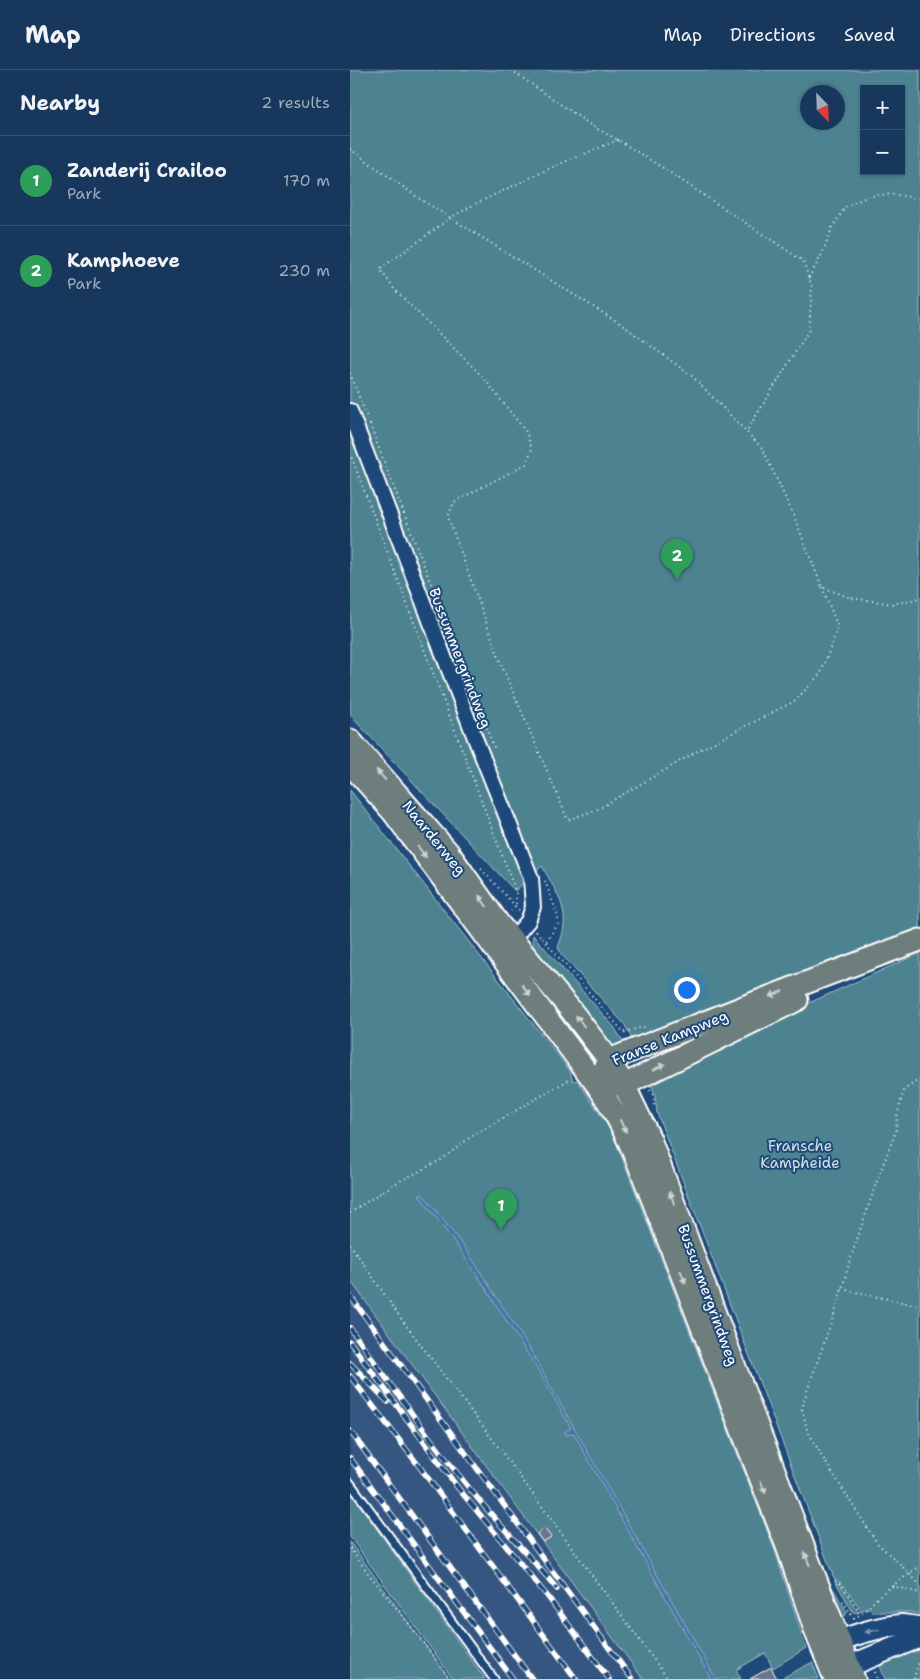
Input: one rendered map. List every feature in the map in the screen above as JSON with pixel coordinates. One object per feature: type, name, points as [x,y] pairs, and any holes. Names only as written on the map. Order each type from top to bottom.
[{"type":"main road","name":"Naarderweg","points":[[350,740],[448,852],[499,924],[505,946]]},
{"type":"main road","name":"Naarderweg","points":[[350,764],[393,812],[505,946]]},
{"type":"main road","name":"Franse Kampweg","points":[[591,1077],[609,1060],[749,1006],[788,988],[920,941]]},
{"type":"main road","name":"Franse Kampweg","points":[[591,1077],[624,1085],[920,941]]},
{"type":"main road","name":"Bussummergrindweg","points":[[505,946],[570,1009],[609,1060],[624,1085],[650,1139],[788,1549],[843,1674]]},
{"type":"main road","name":"Bussummergrindweg","points":[[505,946],[610,1103],[626,1132],[740,1405]]},
{"type":"street","name":"Bussummergrindweg","points":[[350,411],[477,743],[531,878],[533,907],[528,921],[505,946]]},
{"type":"street","points":[[831,1644],[860,1634],[901,1625],[920,1627]]},
{"type":"street","points":[[843,1674],[920,1637]]},
{"type":"lane","points":[[350,1483],[494,1679]]},
{"type":"path","points":[[511,70],[592,126],[663,168],[802,261],[812,287],[808,330],[746,432]]},
{"type":"path","points":[[350,149],[420,199],[452,217],[628,329],[693,377],[762,448],[794,514],[838,627],[821,674],[795,701],[701,749],[598,809],[568,820],[502,666],[448,517],[454,502],[526,464],[532,449],[526,432],[483,377],[394,289],[380,269],[452,217],[475,204],[555,166],[618,140]]},
{"type":"path","points":[[809,278],[822,254],[832,228],[846,206],[869,196],[893,194],[920,199]]},
{"type":"path","name":"Bussummergrindweg","points":[[350,373],[496,754]]},
{"type":"path","points":[[350,386],[355,384]]},
{"type":"path","name":"Bussummergrindweg","points":[[350,453],[505,861],[516,892],[516,906]]},
{"type":"path","points":[[822,587],[851,598],[893,604],[920,598]]},
{"type":"path","points":[[545,881],[558,916],[558,924],[546,942],[624,1032]]},
{"type":"path","points":[[350,1213],[394,1184],[420,1172],[472,1136],[591,1077]]},
{"type":"path","points":[[920,1079],[904,1090],[896,1116],[896,1131],[875,1187],[802,1410],[807,1429],[820,1455],[877,1543],[920,1585]]},
{"type":"path","points":[[350,1244],[402,1320],[499,1448],[668,1679]]},
{"type":"path","points":[[842,1289],[920,1306]]},
{"type":"path","points":[[350,1548],[450,1679]]},
{"type":"path","points":[[854,1619],[866,1610],[880,1595],[920,1566]]},
{"type":"path","points":[[831,1578],[842,1585],[861,1613]]},
{"type":"path","points":[[892,1586],[920,1593]]},
{"type":"path","points":[[914,1679],[920,1658]]},
{"type":"path","points":[[870,1679],[876,1677]]},
{"type":"shaded area","points":[[421,1194],[465,1248],[528,1346],[716,1679],[711,1679],[574,1434],[566,1435],[565,1432],[571,1428],[541,1375],[481,1281],[419,1195]]},
{"type":"shaded area","points":[[350,1280],[643,1679],[485,1679],[350,1492]]},
{"type":"green space","points":[[350,70],[920,70],[920,935],[632,1046],[631,1037],[625,1025],[561,954],[558,947],[564,924],[564,914],[558,896],[542,866],[515,891],[350,715]]},
{"type":"green space","points":[[350,790],[570,1071],[573,1081],[577,1080],[612,1132],[775,1551],[806,1648],[773,1668],[765,1653],[736,1670],[741,1679],[643,1679],[350,1280]]},
{"type":"green space","points":[[533,935],[614,1027],[627,1048],[619,1049],[608,1046],[539,958],[534,947]]},
{"type":"green space","name":"Fransche Kampheide","points":[[920,953],[920,1614],[909,1612],[872,1612],[867,1607],[862,1611],[843,1585],[834,1578],[657,1113],[651,1082],[778,1017]]},
{"type":"green space","points":[[350,1492],[485,1679],[453,1679],[350,1537]]},
{"type":"green space","points":[[350,1542],[450,1679],[350,1679]]},
{"type":"green space","points":[[835,1581],[841,1585],[859,1613],[853,1612]]},
{"type":"green space","points":[[831,1585],[847,1612],[845,1616],[837,1619],[829,1598]]},
{"type":"green space","points":[[920,1646],[920,1679],[885,1679],[879,1663]]},
{"type":"green space","points":[[811,1663],[819,1679],[780,1679]]},
{"type":"building","points":[[544,1528],[551,1537],[543,1542],[537,1534]]},
{"type":"building","points":[[771,1667],[777,1679],[750,1679]]},
{"type":"railway","points":[[350,1296],[632,1679]]},
{"type":"railway","points":[[350,1328],[445,1458],[557,1589]]},
{"type":"railway","points":[[350,1342],[458,1488],[548,1597],[609,1679]]},
{"type":"railway","points":[[350,1363],[388,1402]]},
{"type":"railway","points":[[350,1376],[576,1679]]},
{"type":"railway","points":[[350,1431],[532,1679]]},
{"type":"railway","points":[[350,1458],[513,1679]]},
{"type":"place","name":"Kamphoeve","points":[[677,580]]},
{"type":"place","name":"Zanderij Crailoo","points":[[501,1230]]}]
